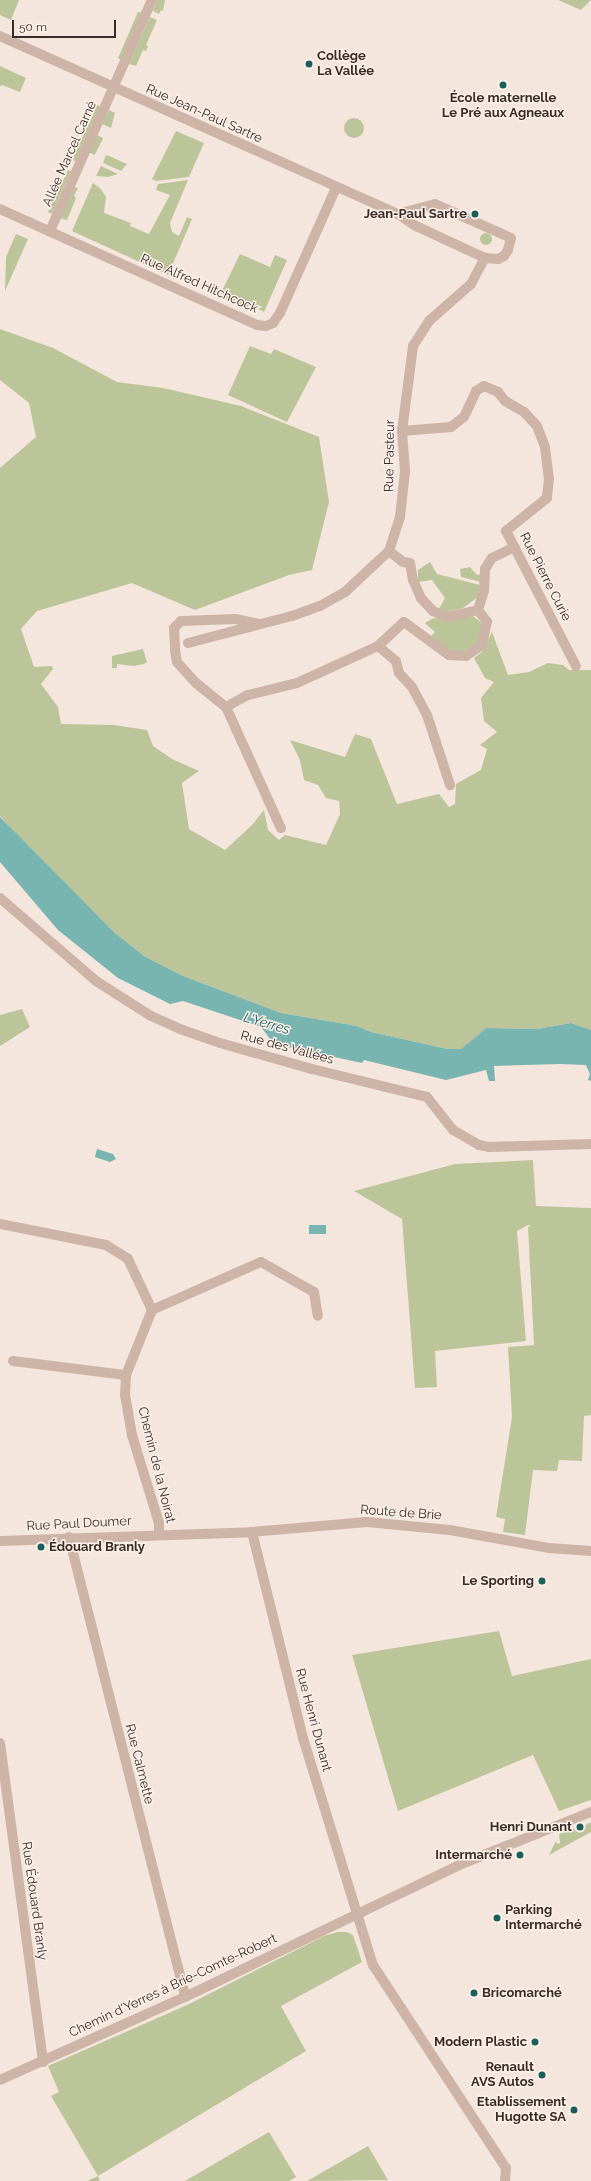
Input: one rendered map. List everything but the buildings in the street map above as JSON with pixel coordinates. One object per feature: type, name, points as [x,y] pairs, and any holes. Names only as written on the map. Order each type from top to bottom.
[{"type":"street","name":"Allée Marcel Carné","points":[[50,231],[152,0]]},
{"type":"street","name":"Rue Jean-Paul Sartre","points":[[0,36],[336,188],[398,214],[416,226],[485,258]]},
{"type":"street","name":"Rue Alfred Hitchcock","points":[[0,209],[257,325],[266,326],[273,323],[280,313],[336,188]]},
{"type":"street","points":[[398,214],[435,204],[511,238],[504,256],[498,259],[485,258]]},
{"type":"street","name":"Rue Pasteur","points":[[390,551],[400,517],[405,471],[402,431],[413,346],[428,321],[471,284],[485,258]]},
{"type":"street","name":"Rue Pierre Curie","points":[[402,431],[450,427],[464,416],[476,392],[484,386],[498,392],[505,401],[524,412],[540,434],[549,478],[547,498],[506,531],[576,666]]},
{"type":"street","points":[[478,610],[484,590],[485,569],[492,558],[515,548]]},
{"type":"street","points":[[188,643],[292,616],[339,595],[369,571],[390,551],[403,562],[410,563],[413,580],[419,592],[433,611],[447,617],[478,610]]},
{"type":"street","points":[[226,707],[248,695],[297,683],[378,646],[404,622],[449,655],[466,656],[482,645],[486,636],[487,622],[478,610]]},
{"type":"street","points":[[261,624],[236,619],[181,621],[174,628],[177,662],[196,683],[226,707],[281,828]]},
{"type":"street","points":[[378,646],[396,661],[399,673],[412,687],[427,715],[450,785]]},
{"type":"street","name":"Rue des Vallées","points":[[0,898],[96,981],[151,1016],[180,1029],[251,1052],[427,1097],[453,1130],[479,1145],[489,1148],[591,1144]]},
{"type":"street","points":[[0,1224],[106,1245],[128,1259],[152,1310],[261,1262],[314,1292],[318,1316]]},
{"type":"street","name":"Chemin de la Noirat","points":[[152,1310],[126,1375],[125,1395],[132,1435],[159,1523],[159,1534]]},
{"type":"street","points":[[13,1361],[126,1375]]},
{"type":"street","name":"Route de Brie","points":[[159,1534],[252,1532],[371,1522],[450,1530],[550,1548],[591,1551]]},
{"type":"street","name":"Rue Henri Dunant","points":[[252,1532],[304,1738],[356,1914],[374,1965],[506,2168],[505,2181]]},
{"type":"street","name":"Rue Paul Doumer","points":[[0,1541],[159,1534]]},
{"type":"street","name":"Rue Calmette","points":[[69,1537],[185,1997]]},
{"type":"street","name":"Rue Édouard Branly","points":[[0,1743],[43,2062]]},
{"type":"street","name":"Chemin d'Yerres à Brie-Comte-Robert","points":[[0,2080],[185,1997],[477,1857],[591,1812]]},
{"type":"green space","points":[[0,0],[19,0],[11,20],[0,15]]},
{"type":"green space","points":[[157,0],[165,0],[163,11],[161,10],[159,14],[153,11]]},
{"type":"green space","points":[[558,0],[591,0],[581,10]]},
{"type":"green space","points":[[138,12],[142,13],[121,60],[118,58]]},
{"type":"green space","points":[[150,17],[157,20],[146,45],[148,46],[146,51],[143,50],[136,66],[129,64]]},
{"type":"green space","points":[[0,66],[26,78],[20,92],[2,85],[0,86]]},
{"type":"green space","points":[[97,105],[100,106],[76,161],[72,160]]},
{"type":"green space","points":[[109,110],[115,113],[111,128],[102,124]]},
{"type":"green space","points":[[354,118],[361,121],[364,128],[361,135],[354,138],[347,135],[344,128],[347,121]]},
{"type":"green space","points":[[176,131],[204,143],[189,177],[156,181],[152,179]]},
{"type":"green space","points":[[97,135],[103,138],[95,155],[88,152]]},
{"type":"green space","points":[[106,155],[127,164],[121,171],[103,163]]},
{"type":"green space","points":[[101,166],[118,174],[108,177],[96,176]]},
{"type":"green space","points":[[68,170],[71,171],[52,214],[48,212]]},
{"type":"green space","points":[[188,180],[170,223],[172,232],[179,236],[187,217],[192,219],[168,275],[72,231],[93,183],[101,189],[106,197],[104,213],[131,223],[130,226],[149,234],[170,195],[156,190],[158,184]]},
{"type":"green space","points":[[74,187],[78,188],[74,196],[76,198],[67,220],[60,218]]},
{"type":"green space","points":[[484,233],[488,233],[492,239],[488,245],[484,245],[480,241],[480,237]]},
{"type":"green space","points":[[16,234],[28,239],[5,291],[6,257]]},
{"type":"green space","points":[[240,254],[270,267],[275,255],[287,260],[264,312],[257,308],[255,312],[219,297]]},
{"type":"green space","points":[[0,329],[53,348],[117,382],[163,388],[241,406],[319,437],[329,502],[312,570],[289,575],[195,610],[132,583],[37,611],[21,629],[34,667],[52,666],[53,669],[41,684],[58,707],[61,724],[114,725],[147,730],[153,746],[172,759],[199,771],[182,783],[189,829],[225,850],[253,824],[264,810],[268,830],[279,840],[285,835],[326,845],[340,814],[339,801],[326,798],[318,785],[304,780],[300,760],[290,740],[345,757],[355,734],[371,739],[397,804],[439,794],[449,807],[455,804],[456,784],[481,770],[487,749],[480,745],[497,732],[484,721],[481,698],[494,682],[485,678],[474,658],[482,652],[492,632],[508,675],[529,672],[548,663],[563,665],[569,670],[591,670],[591,1030],[571,1023],[537,1029],[486,1028],[461,1049],[447,1049],[371,1032],[357,1026],[281,1013],[183,976],[144,956],[115,933],[13,831],[0,816],[0,468],[36,437],[29,403],[0,380]]},
{"type":"green space","points":[[250,346],[271,354],[274,349],[316,367],[287,422],[228,395]]},
{"type":"green space","points":[[430,562],[437,574],[480,585],[478,597],[463,608],[447,612],[439,609],[445,598],[432,580],[418,582],[418,570]]},
{"type":"green space","points":[[470,567],[477,575],[481,574],[481,582],[461,577],[460,569]]},
{"type":"green space","points":[[473,616],[483,624],[481,638],[469,652],[454,653],[430,637],[435,632],[425,623],[434,618],[448,620]]},
{"type":"green space","points":[[143,649],[147,662],[144,664],[133,666],[117,664],[117,668],[112,668],[112,656]]},
{"type":"green space","points":[[22,1009],[30,1027],[0,1046],[0,1015]]},
{"type":"green space","points":[[533,1160],[536,1206],[591,1208],[591,1415],[584,1416],[582,1461],[559,1460],[557,1471],[533,1470],[525,1535],[503,1532],[505,1519],[496,1517],[512,1417],[508,1347],[534,1345],[528,1227],[531,1226],[528,1225],[517,1231],[526,1341],[435,1351],[437,1387],[415,1388],[402,1219],[354,1191],[455,1164]]},
{"type":"green space","points":[[499,1631],[512,1676],[591,1659],[591,1800],[559,1811],[533,1755],[398,1811],[352,1655]]},
{"type":"green space","points":[[591,1822],[591,1832],[549,1855],[556,1841],[557,1844],[560,1843],[559,1834],[574,1828],[575,1831]]},
{"type":"green space","points":[[338,1932],[347,1932],[353,1935],[362,1962],[281,2006],[306,2051],[98,2176],[51,2096],[59,2092],[48,2066],[187,2005],[324,1936]]},
{"type":"green space","points":[[269,2132],[296,2177],[289,2181],[185,2181]]},
{"type":"green space","points":[[368,2146],[388,2180],[307,2181]]},
{"type":"green space","points":[[98,2176],[100,2181],[87,2181]]},
{"type":"water","name":"L'Yerres","points":[[0,817],[115,933],[144,956],[183,976],[281,1013],[357,1026],[371,1032],[447,1049],[461,1049],[486,1028],[537,1029],[571,1023],[591,1030],[591,1081],[588,1080],[590,1074],[586,1065],[560,1064],[494,1066],[495,1081],[489,1081],[486,1070],[446,1080],[364,1060],[362,1063],[274,1044],[261,1027],[183,1001],[170,1004],[118,978],[58,930],[0,862]]},
{"type":"water","points":[[97,1149],[113,1154],[116,1159],[110,1162],[95,1157]]},
{"type":"water","points":[[309,1225],[326,1225],[326,1234],[309,1234]]},
{"type":"place","name":"Collège La Vallée","points":[[309,64]]},
{"type":"place","name":"École maternelle Le Pré aux Agneaux","points":[[503,85]]},
{"type":"place","name":"Jean-Paul Sartre","points":[[475,214]]},
{"type":"place","name":"Édouard Branly","points":[[41,1547]]},
{"type":"place","name":"Le Sporting","points":[[542,1581]]},
{"type":"place","name":"Henri Dunant","points":[[580,1827]]},
{"type":"place","name":"Intermarché","points":[[520,1855]]},
{"type":"place","name":"Parking Intermarché","points":[[497,1918]]},
{"type":"place","name":"Bricomarché","points":[[474,1993]]},
{"type":"place","name":"Modern Plastic","points":[[535,2042]]},
{"type":"place","name":"Renault AVS Autos","points":[[542,2075]]},
{"type":"place","name":"Etablissement Hugotte SA","points":[[574,2110]]}]
